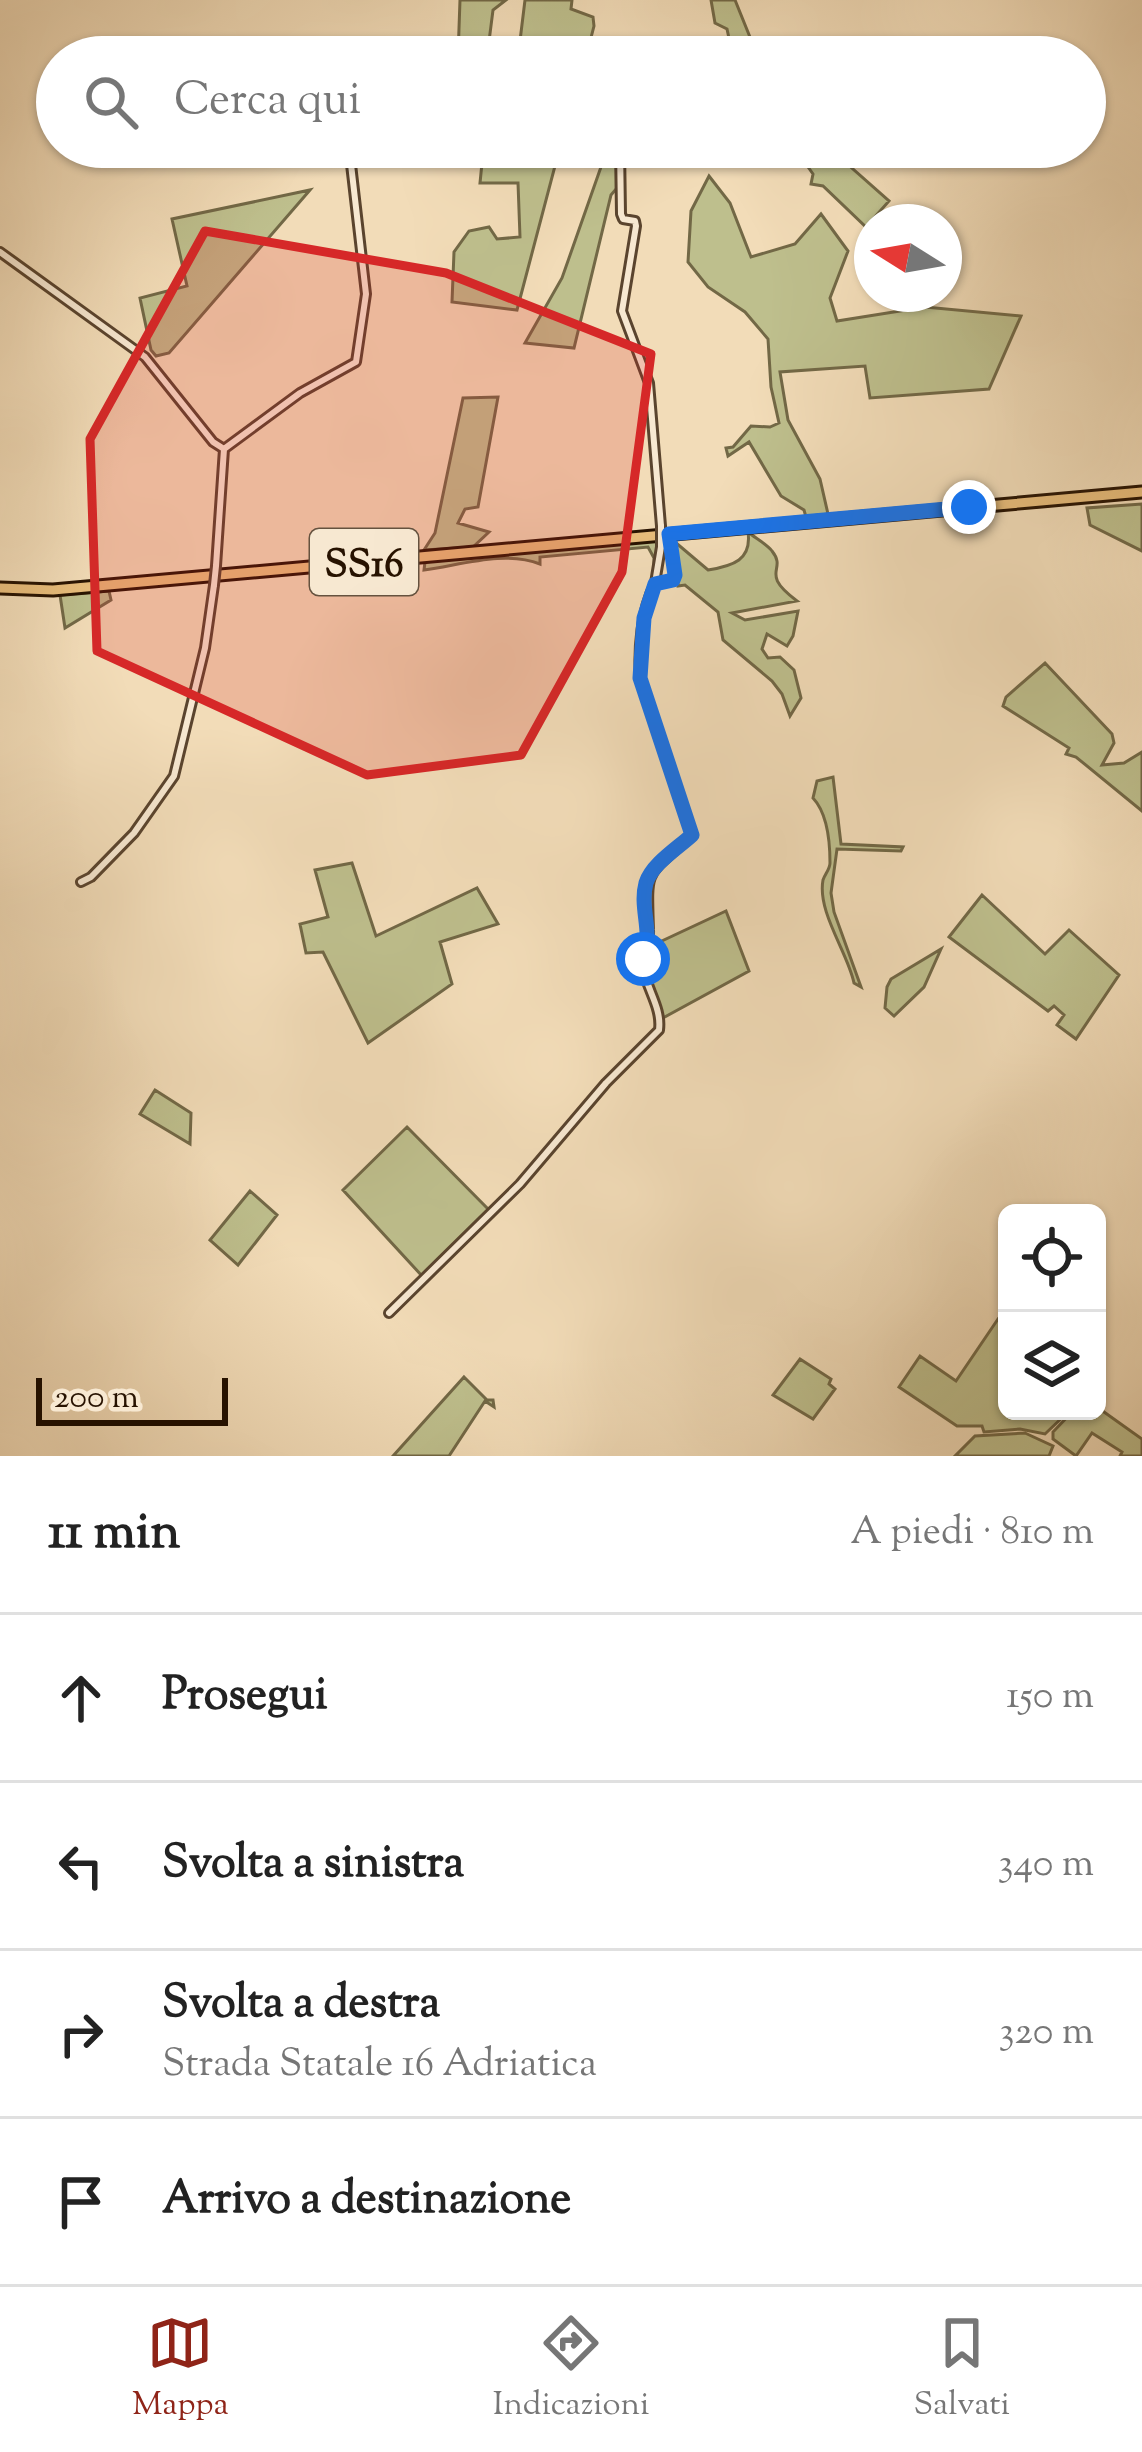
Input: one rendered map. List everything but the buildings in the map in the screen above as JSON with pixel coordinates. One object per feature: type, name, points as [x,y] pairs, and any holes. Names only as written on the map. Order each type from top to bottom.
[{"type":"main road","name":"SS16","points":[[0,588],[52,590],[668,531],[1142,492]]},
{"type":"street","points":[[80,882],[91,877],[134,833],[174,776],[205,648],[224,449],[300,393],[356,362],[365,294],[351,168]]},
{"type":"street","points":[[620,168],[621,214],[636,226],[622,310],[650,382],[675,575],[673,580],[655,584]]},
{"type":"street","points":[[0,252],[145,357],[213,442],[224,449]]},
{"type":"street","points":[[389,1313],[520,1184],[606,1083],[659,1030],[659,1012],[643,965],[650,931],[645,885],[653,871],[692,835],[640,678],[644,618],[668,531]]},
{"type":"highlighted area","points":[[205,231],[446,273],[651,354],[622,572],[521,755],[367,775],[97,651],[90,439]]},
{"type":"green space","points":[[460,0],[506,0],[493,10],[490,36],[459,36]]},
{"type":"green space","points":[[525,0],[572,0],[571,9],[593,17],[591,36],[521,36]]},
{"type":"green space","points":[[711,0],[735,0],[750,36],[728,36],[727,29],[715,23]]},
{"type":"green space","points":[[482,168],[554,168],[517,310],[452,302],[454,252],[469,231],[489,227],[497,239],[520,237],[518,183],[480,183]]},
{"type":"green space","points":[[601,168],[617,168],[617,188],[611,195],[574,348],[525,343],[562,278]]},
{"type":"green space","points":[[809,168],[852,168],[889,201],[854,204],[854,216],[823,186],[811,184]]},
{"type":"green space","points":[[709,176],[730,203],[751,257],[795,244],[821,214],[848,251],[830,298],[837,321],[894,312],[962,310],[1021,316],[989,389],[870,398],[865,366],[780,372],[788,420],[820,479],[828,514],[806,517],[804,510],[781,496],[749,442],[728,456],[726,448],[733,447],[751,426],[779,423],[768,339],[745,312],[708,287],[688,262],[691,211]]},
{"type":"green space","points":[[310,190],[169,353],[156,356],[140,298],[187,286],[172,219]]},
{"type":"green space","points":[[498,397],[478,507],[465,509],[458,523],[489,532],[473,547],[424,550],[435,533],[463,398]]},
{"type":"green space","points":[[1142,504],[1142,551],[1090,525],[1087,508]]},
{"type":"green space","points":[[748,532],[772,551],[779,584],[797,601],[732,613],[745,620],[798,611],[787,646],[767,634],[762,649],[768,658],[780,657],[794,670],[801,698],[790,716],[772,681],[723,640],[718,612],[685,585],[678,586],[675,542],[708,570],[739,560],[747,549]]},
{"type":"green space","points":[[658,540],[654,572],[648,547],[540,557],[540,564],[498,558],[424,570],[425,562]]},
{"type":"green space","points":[[109,591],[111,600],[65,628],[60,595]]},
{"type":"green space","points":[[1045,663],[1112,734],[1114,743],[1102,765],[1124,763],[1142,752],[1142,811],[1076,757],[1066,754],[1069,748],[1003,706],[1006,697]]},
{"type":"green space","points":[[833,777],[841,844],[903,847],[901,851],[837,849],[831,893],[834,912],[861,987],[854,983],[822,892],[830,865],[829,846],[825,820],[813,798],[817,781]]},
{"type":"green space","points":[[352,863],[376,936],[477,888],[498,924],[440,942],[452,984],[368,1043],[323,952],[306,953],[300,924],[328,917],[315,870]]},
{"type":"green space","points":[[982,895],[1045,954],[1069,930],[1119,975],[1076,1039],[1057,1025],[1064,1015],[1054,1006],[1048,1011],[949,937]]},
{"type":"green space","points":[[726,911],[749,971],[661,1019],[645,967],[649,947]]},
{"type":"green space","points":[[941,949],[924,987],[894,1016],[885,1008],[891,979]]},
{"type":"green space","points":[[155,1090],[191,1113],[190,1144],[140,1114]]},
{"type":"green space","points":[[407,1127],[490,1211],[423,1277],[343,1190]]},
{"type":"green space","points":[[250,1191],[277,1215],[238,1265],[210,1240]]},
{"type":"green space","points":[[998,1319],[998,1420],[1060,1420],[1045,1434],[1020,1429],[984,1432],[982,1426],[957,1426],[899,1387],[920,1356],[956,1381]]},
{"type":"green space","points":[[800,1359],[831,1379],[829,1384],[835,1389],[813,1419],[773,1395]]},
{"type":"green space","points":[[464,1377],[487,1400],[493,1400],[494,1407],[485,1401],[449,1456],[393,1456]]},
{"type":"green space","points":[[1106,1413],[1142,1439],[1142,1456],[1120,1456],[1122,1452],[1092,1433],[1076,1456],[1053,1439],[1053,1432],[1064,1420],[1106,1420]]},
{"type":"green space","points":[[1025,1433],[1053,1446],[1049,1456],[955,1456],[975,1436]]},
{"type":"route","points":[[643,959],[650,931],[645,885],[653,871],[692,835],[640,678],[648,599],[655,584],[673,580],[675,575],[669,534],[969,507]]}]
